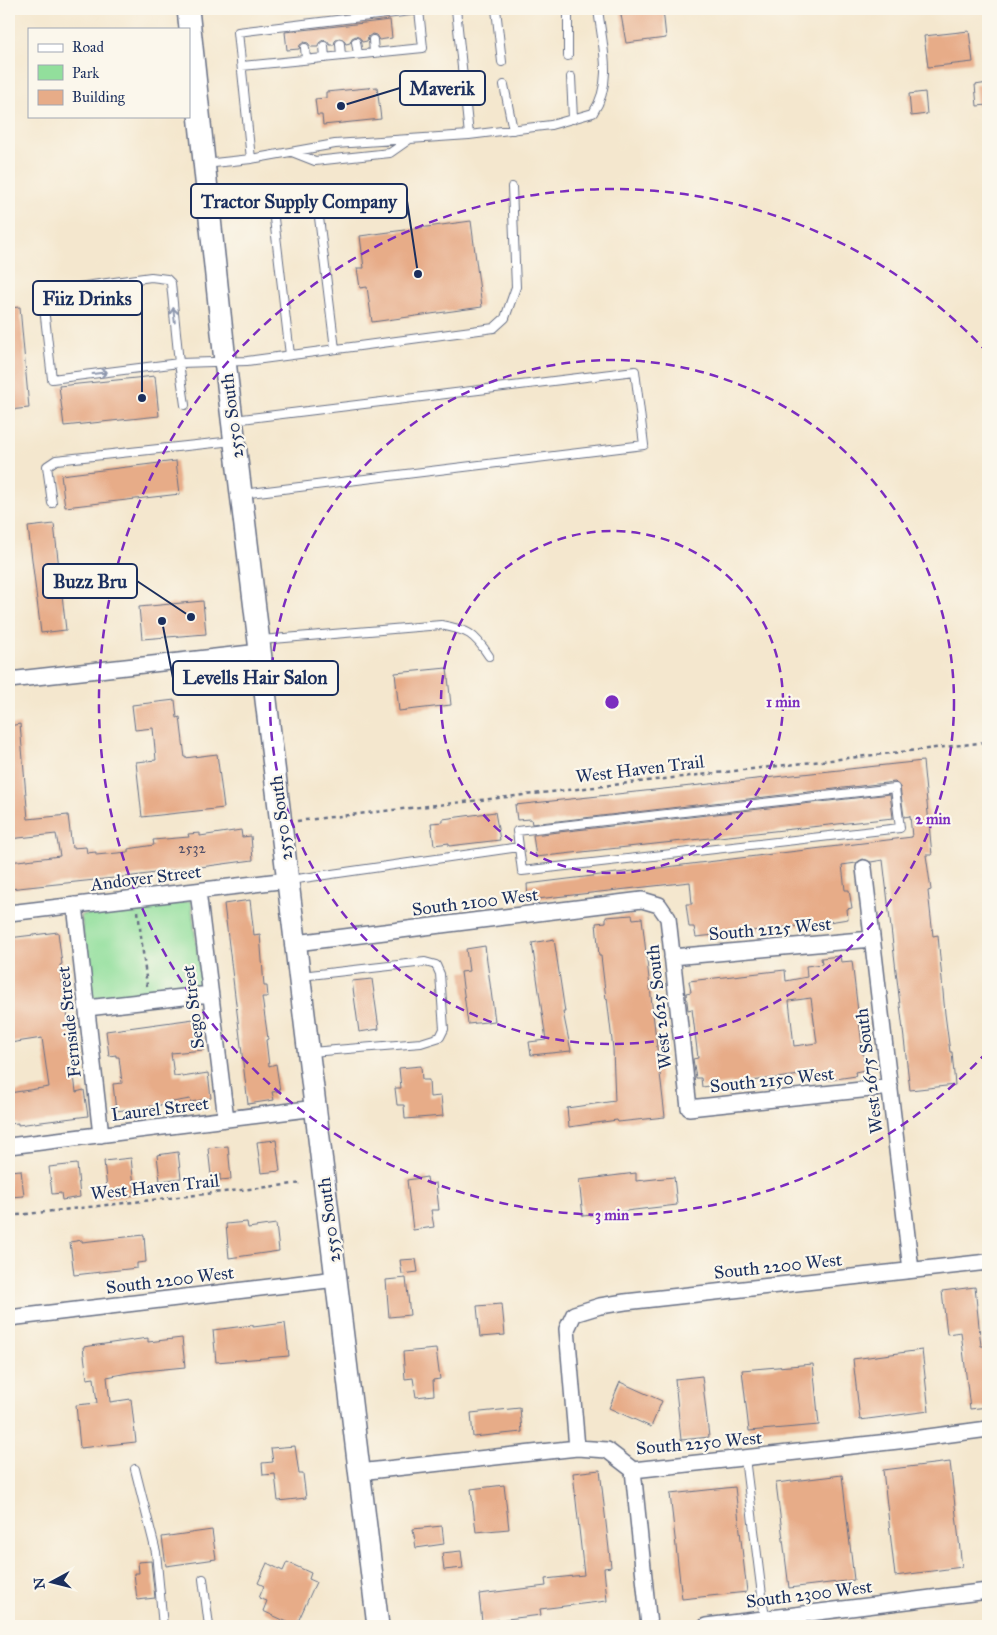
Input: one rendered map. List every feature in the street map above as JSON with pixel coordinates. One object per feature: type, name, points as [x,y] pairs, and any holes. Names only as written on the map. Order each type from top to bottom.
[{"type":"street","name":"2550 South","points":[[188,9],[190,28]]},
{"type":"street","name":"2550 South","points":[[190,28],[232,420],[378,1626]]},
{"type":"street","points":[[9,680],[260,646]]},
{"type":"street","name":"West 2675 South","points":[[864,868],[911,1270]]},
{"type":"street","name":"Andover Street","points":[[9,913],[288,880]]},
{"type":"street","name":"Sego Street","points":[[198,891],[226,1120]]},
{"type":"street","name":"South 2100 West","points":[[296,943],[642,900],[659,905]]},
{"type":"street","name":"Fernside Street","points":[[76,905],[101,1135]]},
{"type":"street","name":"West 2625 South","points":[[659,905],[668,918],[689,1108]]},
{"type":"street","name":"South 2125 West","points":[[672,957],[872,939]]},
{"type":"street","points":[[87,1008],[210,994]]},
{"type":"street","name":"South 2150 West","points":[[689,1108],[890,1087]]},
{"type":"street","name":"Laurel Street","points":[[9,1146],[316,1108]]},
{"type":"street","name":"South 2200 West","points":[[577,1448],[567,1329],[574,1314],[600,1306],[625,1302],[988,1262]]},
{"type":"street","name":"South 2200 West","points":[[9,1318],[336,1278]]},
{"type":"street","name":"South 2250 West","points":[[359,1472],[577,1448],[607,1450],[633,1470],[898,1441],[988,1429]]},
{"type":"street","points":[[633,1470],[649,1626]]},
{"type":"street","name":"South 2300 West","points":[[706,1626],[988,1591]]},
{"type":"lane","points":[[251,159],[238,32],[322,25],[370,19],[419,9],[430,9]]},
{"type":"lane","points":[[242,66],[423,48],[419,9]]},
{"type":"lane","points":[[456,9],[468,135]]},
{"type":"lane","points":[[496,9],[502,62]]},
{"type":"lane","points":[[568,9],[568,56]]},
{"type":"lane","points":[[204,164],[251,159],[335,144],[468,135],[551,126],[593,113],[601,102],[605,85],[605,65],[598,9]]},
{"type":"lane","points":[[373,40],[374,53]]},
{"type":"lane","points":[[356,42],[358,54]]},
{"type":"lane","points":[[340,44],[341,56]]},
{"type":"lane","points":[[324,46],[325,58]]},
{"type":"lane","points":[[305,48],[306,59]]},
{"type":"lane","points":[[570,77],[573,119]]},
{"type":"lane","points":[[504,85],[513,130]]},
{"type":"lane","points":[[291,152],[316,161],[390,153],[410,138]]},
{"type":"lane","points":[[185,405],[179,363],[171,283],[167,279],[150,277],[63,289],[43,299],[52,379],[179,363],[225,360],[247,361],[494,328],[505,318],[516,288],[512,187]]},
{"type":"lane","points":[[290,355],[273,210],[277,204],[310,198],[317,201],[336,349]]},
{"type":"lane","points":[[232,420],[635,371],[644,444],[242,494]]},
{"type":"lane","points":[[52,504],[47,466],[56,460],[235,441]]},
{"type":"lane","points":[[260,646],[441,625],[460,628],[478,639],[490,656]]},
{"type":"lane","points":[[895,788],[900,828],[522,871],[519,847],[517,831],[895,788]]},
{"type":"lane","points":[[288,880],[519,847]]},
{"type":"lane","points":[[300,976],[425,962],[436,965],[440,974],[444,1029],[440,1037],[421,1043],[309,1052]]},
{"type":"lane","points":[[745,1458],[765,1619]]},
{"type":"lane","points":[[135,1469],[156,1552],[163,1626]]},
{"type":"lane","points":[[203,1579],[209,1626]]},
{"type":"path","name":"West Haven Trail","points":[[295,822],[988,742]]},
{"type":"path","points":[[138,911],[147,986]]},
{"type":"path","name":"West Haven Trail","points":[[9,1216],[303,1182]]},
{"type":"green space","points":[[191,901],[202,990],[92,1004],[81,915]]},
{"type":"building","points":[[620,9],[663,9],[666,38],[626,43]]},
{"type":"building","points":[[390,20],[392,38],[379,40],[376,35],[372,34],[368,37],[367,41],[362,42],[356,36],[352,38],[350,43],[346,44],[343,39],[339,38],[335,41],[334,45],[330,45],[327,41],[323,40],[319,43],[318,47],[311,47],[308,43],[304,42],[300,45],[299,49],[287,50],[285,32]]},
{"type":"building","points":[[969,31],[973,62],[928,67],[924,36]]},
{"type":"building","points":[[988,83],[988,105],[977,106],[975,85]]},
{"type":"building","points":[[377,87],[381,119],[323,125],[322,115],[317,115],[315,99],[326,98],[326,92]]},
{"type":"building","points":[[925,92],[927,114],[911,116],[909,94]]},
{"type":"building","points":[[471,221],[482,307],[372,322],[367,287],[360,288],[357,268],[364,268],[360,236]]},
{"type":"building","points":[[20,307],[29,408],[9,410],[9,308]]},
{"type":"building","points":[[155,376],[159,416],[64,426],[59,386]]},
{"type":"building","points":[[176,461],[180,494],[65,507],[61,475]]},
{"type":"building","points":[[54,524],[66,630],[41,633],[28,527]]},
{"type":"building","points":[[203,601],[206,634],[142,639],[139,607]]},
{"type":"building","points":[[447,668],[451,705],[399,711],[395,673]]},
{"type":"building","points":[[175,700],[177,718],[180,717],[185,758],[217,754],[224,808],[142,817],[136,762],[156,760],[153,728],[135,730],[132,705]]},
{"type":"building","points":[[20,724],[28,819],[68,815],[72,848],[86,847],[87,853],[96,852],[96,855],[128,852],[128,849],[154,845],[153,840],[189,837],[188,834],[200,833],[200,836],[241,830],[242,837],[251,836],[253,860],[133,876],[9,889],[9,862],[60,856],[56,834],[9,839],[9,726]]},
{"type":"building","points":[[923,761],[932,855],[926,855],[931,890],[928,891],[933,936],[938,935],[945,1014],[950,1052],[952,1052],[955,1085],[910,1090],[883,860],[871,862],[863,859],[856,863],[842,865],[845,890],[849,890],[852,908],[847,909],[848,919],[816,924],[696,937],[694,927],[689,927],[686,904],[692,904],[690,882],[528,900],[527,884],[912,837],[910,816],[904,817],[900,787],[895,782],[532,824],[531,819],[517,820],[515,805]]},
{"type":"building","points":[[890,794],[893,818],[536,857],[533,835]]},
{"type":"building","points":[[495,812],[500,840],[449,846],[449,843],[434,845],[431,823],[443,822],[443,819]]},
{"type":"building","points":[[250,900],[254,935],[260,934],[264,986],[267,986],[268,997],[262,997],[268,1039],[266,1040],[269,1066],[276,1064],[280,1091],[272,1092],[274,1100],[248,1104],[224,904]]},
{"type":"building","points":[[632,915],[633,919],[642,918],[665,1117],[618,1122],[617,1120],[569,1127],[567,1108],[615,1101],[613,1049],[596,923],[606,922],[606,917]]},
{"type":"building","points":[[58,932],[62,964],[60,965],[75,1067],[73,1067],[76,1092],[84,1090],[88,1116],[18,1125],[18,1123],[9,1124],[9,1093],[49,1087],[42,1038],[10,1043],[9,938]]},
{"type":"building","points":[[554,939],[565,1012],[563,1012],[571,1051],[531,1055],[529,1042],[546,1040],[532,943]]},
{"type":"building","points":[[485,946],[495,1021],[468,1024],[461,972],[469,971],[466,949]]},
{"type":"building","points":[[840,956],[841,962],[852,961],[865,1070],[855,1072],[856,1076],[829,1080],[828,1075],[818,1076],[817,1073],[702,1087],[701,1078],[696,1078],[693,1059],[698,1058],[692,1009],[688,1010],[686,993],[691,992],[689,981],[785,970],[786,981],[807,977],[806,966],[822,964],[821,958]],"holes":[[[811,998],[817,1043],[794,1046],[789,1001]]]},
{"type":"building","points":[[372,979],[379,1029],[359,1032],[352,981]]},
{"type":"building","points":[[201,1018],[204,1050],[171,1053],[174,1076],[182,1075],[182,1077],[208,1073],[211,1098],[191,1102],[190,1099],[116,1111],[113,1084],[122,1083],[119,1057],[116,1057],[116,1055],[109,1056],[106,1031]]},
{"type":"building","points":[[421,1066],[422,1080],[429,1080],[430,1097],[441,1096],[443,1116],[405,1119],[404,1105],[397,1105],[395,1088],[401,1088],[399,1068]]},
{"type":"building","points":[[276,1140],[280,1171],[261,1173],[257,1142]]},
{"type":"building","points":[[228,1146],[231,1179],[220,1180],[220,1174],[211,1175],[208,1148]]},
{"type":"building","points":[[178,1152],[181,1178],[160,1181],[157,1155]]},
{"type":"building","points":[[131,1158],[135,1195],[108,1199],[104,1161]]},
{"type":"building","points":[[77,1164],[80,1197],[62,1200],[61,1193],[52,1194],[49,1167]]},
{"type":"building","points":[[21,1170],[24,1196],[9,1197],[9,1171]]},
{"type":"building","points":[[636,1173],[636,1181],[674,1177],[677,1205],[583,1216],[579,1180]]},
{"type":"building","points":[[427,1177],[428,1184],[436,1183],[439,1210],[431,1210],[434,1227],[413,1230],[407,1180]]},
{"type":"building","points":[[247,1222],[248,1228],[276,1224],[279,1251],[229,1258],[226,1224]]},
{"type":"building","points":[[144,1235],[146,1262],[137,1263],[137,1268],[74,1275],[70,1242]]},
{"type":"building","points":[[416,1259],[418,1272],[402,1274],[400,1260]]},
{"type":"building","points":[[406,1278],[410,1315],[389,1317],[386,1280]]},
{"type":"building","points":[[975,1287],[981,1346],[988,1346],[988,1407],[970,1409],[961,1332],[947,1334],[942,1291]]},
{"type":"building","points":[[502,1304],[505,1335],[480,1337],[477,1306]]},
{"type":"building","points":[[285,1323],[289,1356],[216,1362],[213,1330]]},
{"type":"building","points":[[148,1338],[148,1342],[182,1338],[185,1367],[133,1372],[107,1377],[110,1402],[131,1399],[136,1442],[80,1448],[76,1405],[97,1403],[94,1378],[87,1379],[83,1347]]},
{"type":"building","points":[[436,1349],[440,1379],[433,1380],[434,1395],[416,1397],[413,1378],[405,1379],[403,1352]]},
{"type":"building","points":[[922,1350],[929,1411],[860,1420],[853,1359]]},
{"type":"building","points":[[813,1364],[819,1425],[749,1431],[742,1370]]},
{"type":"building","points":[[702,1376],[709,1437],[681,1440],[675,1379]]},
{"type":"building","points":[[620,1382],[662,1401],[651,1427],[609,1408]]},
{"type":"building","points":[[520,1408],[522,1432],[473,1437],[471,1413]]},
{"type":"building","points":[[295,1446],[299,1474],[303,1474],[306,1498],[278,1501],[275,1474],[263,1475],[262,1463],[273,1462],[271,1448]]},
{"type":"building","points":[[950,1462],[962,1567],[895,1576],[883,1470]]},
{"type":"building","points":[[600,1470],[611,1567],[604,1568],[607,1601],[540,1609],[541,1615],[482,1622],[479,1594],[546,1586],[545,1579],[584,1575],[573,1473]]},
{"type":"building","points":[[842,1475],[854,1580],[789,1588],[776,1483]]},
{"type":"building","points":[[504,1485],[509,1529],[476,1532],[471,1489]]},
{"type":"building","points":[[735,1487],[747,1592],[682,1599],[670,1494]]},
{"type":"building","points":[[442,1526],[444,1544],[416,1548],[413,1529]]},
{"type":"building","points":[[212,1530],[216,1559],[166,1566],[162,1537]]},
{"type":"building","points":[[461,1551],[463,1568],[444,1570],[442,1553]]},
{"type":"building","points":[[151,1561],[155,1598],[137,1600],[134,1573],[139,1573],[138,1562]]},
{"type":"building","points":[[287,1562],[311,1573],[309,1579],[316,1582],[296,1626],[263,1611],[267,1601],[259,1598],[264,1586],[258,1583],[267,1563],[283,1571]]},
{"type":"place","name":"Maverik","points":[[341,106]]},
{"type":"place","name":"Tractor Supply Company","points":[[418,274]]},
{"type":"place","name":"Fiiz Drinks","points":[[142,398]]},
{"type":"place","name":"Buzz Bru","points":[[191,617]]},
{"type":"place","name":"Levells Hair Salon","points":[[162,621]]}]
